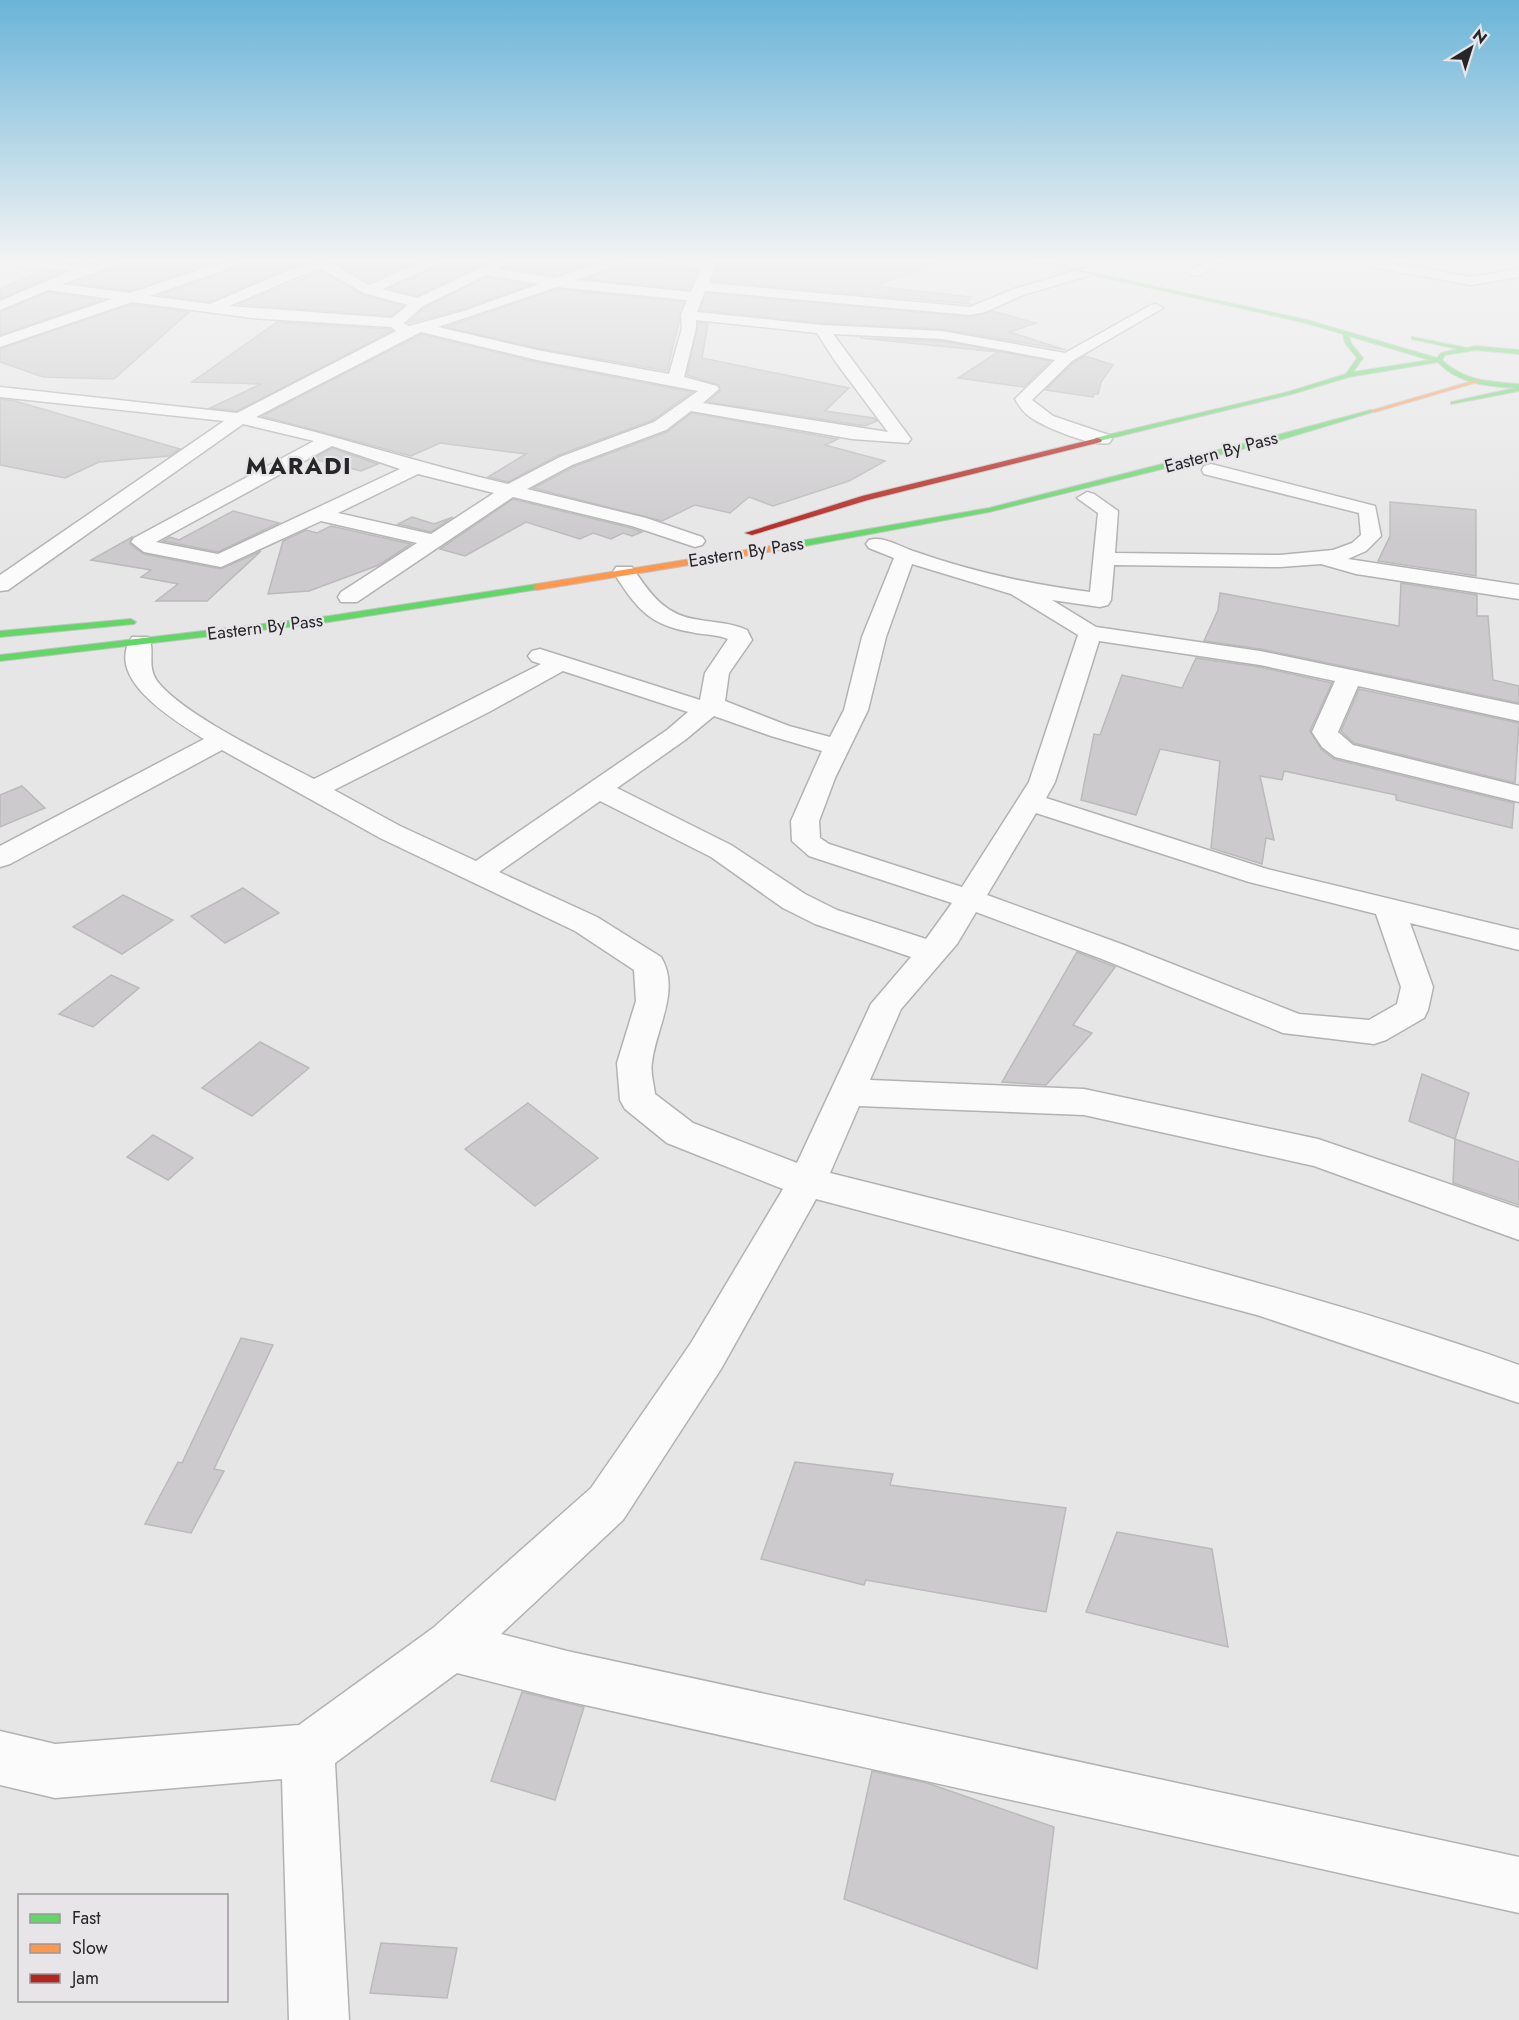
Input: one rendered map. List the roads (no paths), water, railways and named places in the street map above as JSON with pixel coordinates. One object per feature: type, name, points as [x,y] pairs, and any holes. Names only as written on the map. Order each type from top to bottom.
[{"type":"main road","points":[[1348,375],[1360,358],[1358,355]]},
{"type":"main road","points":[[1423,355],[1439,360],[1444,367],[1457,375],[1478,381],[1519,387]]},
{"type":"main road","points":[[1103,439],[1348,375],[1439,360],[1442,355]]},
{"type":"main road","points":[[1387,392],[1457,375]]},
{"type":"main road","name":"Eastern By Pass","points":[[0,634],[142,631],[329,619],[714,559],[989,510],[1070,492],[1280,437],[1478,381]]},
{"type":"main road","points":[[1206,471],[1362,426],[1519,387]]},
{"type":"main road","points":[[1462,402],[1519,404]]},
{"type":"main road","name":"Eastern By Pass","points":[[1002,492],[1058,482],[1277,423]]},
{"type":"main road","name":"Eastern By Pass","points":[[836,522],[744,533],[865,498],[1103,439]]},
{"type":"main road","points":[[714,559],[775,558],[876,544],[1178,477]]},
{"type":"main road","name":"Eastern By Pass","points":[[662,546],[700,540]]},
{"type":"main road","name":"Eastern By Pass","points":[[344,597],[381,591]]},
{"type":"main road","name":"Eastern By Pass","points":[[0,658],[142,631]]},
{"type":"street","points":[[0,585],[240,418],[355,355]]},
{"type":"street","points":[[344,597],[434,542],[508,492],[566,461],[660,426],[691,406],[711,389],[675,380],[538,355]]},
{"type":"street","points":[[675,380],[681,355]]},
{"type":"street","points":[[691,406],[852,434],[902,439],[838,355]]},
{"type":"street","points":[[1052,355],[1066,358]]},
{"type":"street","points":[[1071,355],[1023,399],[1026,405],[1047,419],[1103,439]]},
{"type":"street","points":[[0,392],[240,418],[330,440],[416,468],[639,522],[700,540]]},
{"type":"street","points":[[330,440],[141,542],[151,548],[221,561],[416,468]]},
{"type":"street","points":[[1104,559],[1280,561],[1337,556],[1359,547],[1371,536],[1368,510],[1356,505],[1291,490],[1269,482],[1206,471]]},
{"type":"street","points":[[876,544],[1019,589],[1100,600],[1108,511],[1087,498]]},
{"type":"street","points":[[317,514],[434,542]]},
{"type":"street","points":[[905,555],[874,638],[856,710],[805,820],[806,841],[819,850],[969,899],[1113,952],[1295,1025],[1374,1032],[1412,1010],[1417,987],[1389,908]]},
{"type":"street","points":[[1323,557],[1356,568],[1519,592]]},
{"type":"street","points":[[478,873],[599,789],[710,707],[717,673],[740,640],[739,635],[732,631],[671,621],[654,613],[646,607],[624,572]]},
{"type":"street","points":[[1019,589],[1090,633],[1260,658],[1519,713]]},
{"type":"street","points":[[142,631],[138,664],[146,683],[167,704],[222,740],[311,791],[390,832],[586,924],[650,965],[652,1001],[634,1063],[638,1100],[680,1132],[807,1182],[1257,1298],[1453,1360],[1519,1384]]},
{"type":"street","points":[[0,1758],[55,1771],[308,1751],[451,1646],[607,1504],[706,1356],[807,1182],[887,1004],[946,937],[1042,782],[1090,633]]},
{"type":"street","points":[[535,654],[559,664],[710,707],[780,731],[837,747]]},
{"type":"street","points":[[311,791],[480,708],[559,664]]},
{"type":"street","points":[[1349,678],[1325,732],[1331,742],[1344,751],[1519,794]]},
{"type":"street","points":[[0,858],[222,740]]},
{"type":"street","points":[[599,789],[638,811],[721,851],[749,868],[776,891],[810,909],[932,953]]},
{"type":"street","points":[[1029,802],[1259,876],[1519,940]]},
{"type":"street","points":[[848,1092],[1084,1102],[1318,1153],[1519,1224]]},
{"type":"street","points":[[451,1646],[590,1681],[1519,1885]]},
{"type":"street","points":[[308,1751],[319,2020]]},
{"type":"district","name":"MARADI","points":[[299,465]]}]
